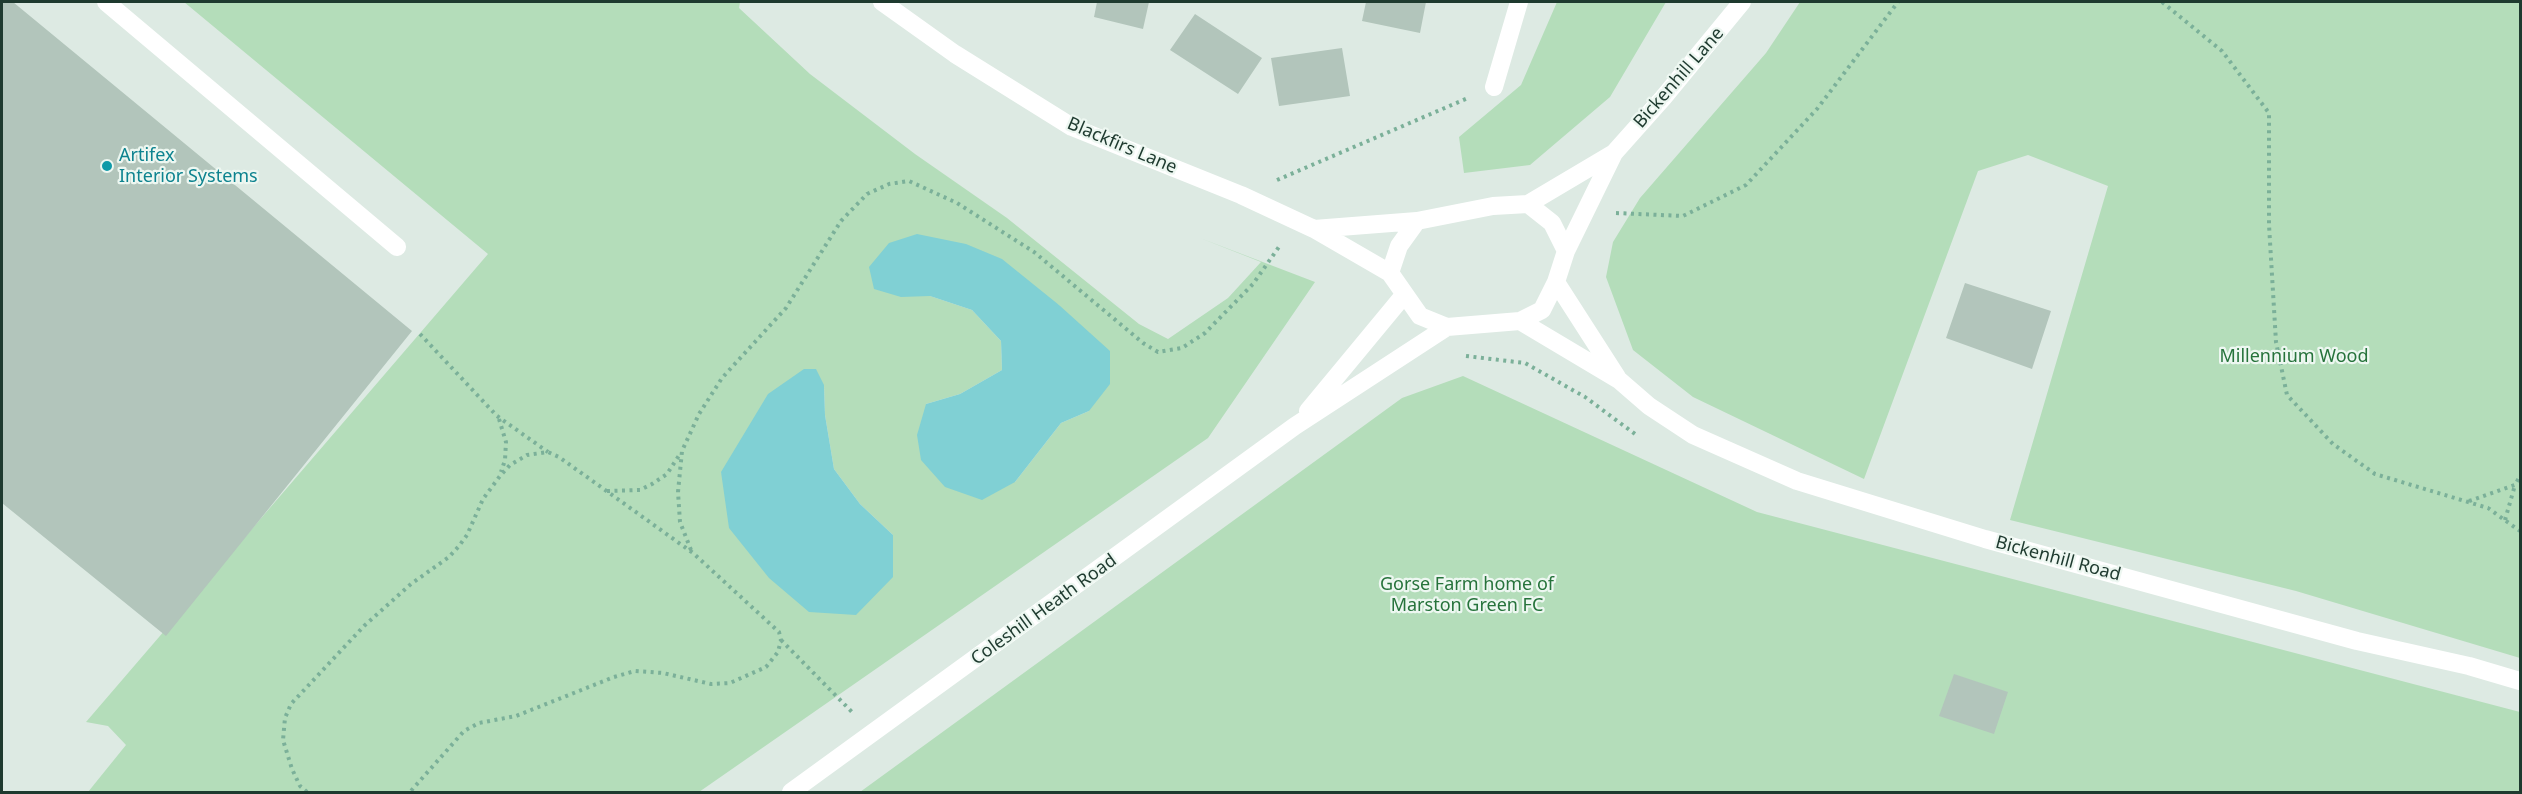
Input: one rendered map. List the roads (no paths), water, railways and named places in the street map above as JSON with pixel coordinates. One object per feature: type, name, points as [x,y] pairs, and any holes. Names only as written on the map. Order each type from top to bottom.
[{"type":"street","points":[[106,2],[397,247]]},
{"type":"street","name":"Blackfirs Lane","points":[[882,2],[955,54],[1072,127],[1241,195],[1306,225],[1390,273]]},
{"type":"street","points":[[1494,87],[1519,2]]},
{"type":"street","name":"Bickenhill Lane","points":[[1566,250],[1614,153],[1663,98],[1742,2]]},
{"type":"street","name":"Bickenhill Lane","points":[[1528,204],[1614,153]]},
{"type":"street","points":[[1528,204],[1552,223],[1566,250],[1556,282],[1542,310],[1520,321],[1447,327],[1420,316],[1390,273],[1399,246],[1417,221],[1492,206],[1528,204]]},
{"type":"street","name":"Blackfirs Lane","points":[[1306,225],[1417,221]]},
{"type":"street","name":"Bickenhill Road","points":[[1556,282],[1618,380]]},
{"type":"street","name":"Coleshill Heath Road","points":[[1295,426],[1404,295]]},
{"type":"street","name":"Bickenhill Road","points":[[1520,321],[1618,380],[1649,406],[1693,435],[1797,481],[1997,543],[2357,641],[2469,666],[2520,681]]},
{"type":"street","name":"Coleshill Heath Road","points":[[791,792],[874,734],[1295,426],[1447,327]]},
{"type":"water","points":[[917,234],[966,244],[1002,259],[1059,305],[1110,351],[1110,384],[1089,411],[1061,423],[1015,482],[982,500],[945,487],[921,460],[917,435],[926,404],[960,394],[1002,370],[1001,341],[972,310],[930,296],[901,297],[874,289],[869,267],[889,243]]},
{"type":"water","points":[[804,369],[816,369],[824,385],[825,415],[834,469],[860,504],[893,535],[893,577],[856,615],[809,612],[769,578],[729,528],[721,472],[768,394]]},
{"type":"place","name":"Artifex Interior Systems","points":[[107,166]]},
{"type":"park label","name":"Millennium Wood","points":[[2294,357]]},
{"type":"park label","name":"Gorse Farm home of Marston Green FC","points":[[1467,595]]}]
